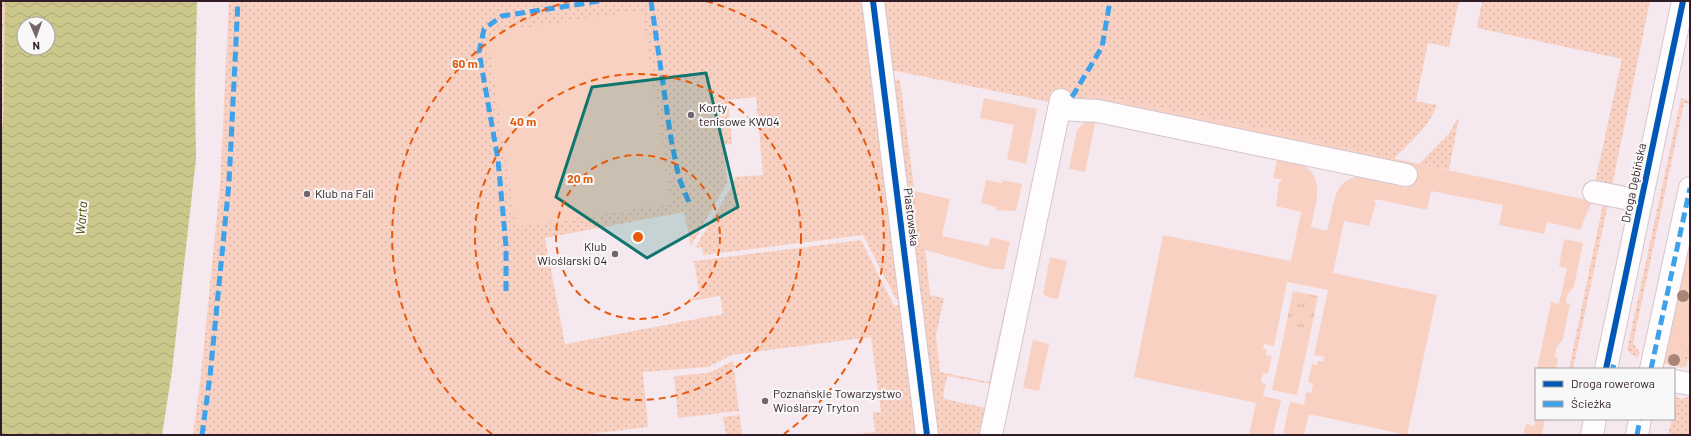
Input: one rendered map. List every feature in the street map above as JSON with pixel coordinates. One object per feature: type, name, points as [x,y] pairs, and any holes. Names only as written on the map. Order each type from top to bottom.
[{"type":"street","name":"Piastowska","points":[[873,1],[927,435]]},
{"type":"street","name":"Droga Dębińska","points":[[1610,368],[1641,201],[1684,1]]},
{"type":"street","points":[[991,435],[1060,104],[1406,175]]},
{"type":"street","points":[[1651,368],[1690,188]]},
{"type":"street","points":[[1594,192],[1641,201]]},
{"type":"street","points":[[1675,381],[1690,384]]},
{"type":"street","points":[[1592,435],[1595,420]]},
{"type":"street","points":[[1637,435],[1640,420]]},
{"type":"highlighted area","points":[[706,73],[738,207],[647,258],[556,197],[592,87]]},
{"type":"green space","points":[[1,1],[5,1],[3,125],[1,126]]},
{"type":"green space","points":[[229,1],[863,1],[901,299],[896,299],[863,235],[703,255],[702,247],[695,248],[733,184],[735,177],[763,175],[756,97],[728,100],[732,144],[724,145],[727,183],[691,246],[684,212],[545,238],[565,344],[723,314],[720,296],[689,301],[688,299],[700,297],[694,261],[861,240],[894,306],[901,305],[918,435],[851,435],[875,432],[873,412],[881,412],[871,337],[732,355],[708,367],[643,372],[648,427],[590,435],[193,435],[201,375],[220,185]]},
{"type":"green space","points":[[883,1],[1459,1],[1449,47],[1428,43],[1416,101],[1437,105],[1434,113],[1424,127],[1394,159],[1270,130],[1089,94],[1083,99],[1051,93],[1049,102],[891,70]]},
{"type":"green space","points":[[1482,1],[1650,1],[1612,186],[1595,182],[1622,59],[1477,28]]},
{"type":"green space","points":[[642,10],[671,204],[516,227],[489,45],[490,37],[496,32]]},
{"type":"green space","points":[[893,79],[900,80],[922,249],[925,250],[930,295],[944,298],[936,335],[940,372],[989,382],[1005,308],[1007,308],[991,384],[947,376],[943,396],[945,399],[986,408],[981,435],[937,435]]},
{"type":"green space","points":[[1089,94],[1270,130],[1373,154],[1592,201],[1581,230],[1547,222],[1544,234],[1499,225],[1503,205],[1431,191],[1427,210],[1375,199],[1374,201],[1376,202],[1369,226],[1344,221],[1333,273],[1437,295],[1407,435],[1309,414],[1304,435],[1283,435],[1290,402],[1304,405],[1306,392],[1311,393],[1313,384],[1308,382],[1312,364],[1317,365],[1318,361],[1323,361],[1324,357],[1314,355],[1328,290],[1287,282],[1274,346],[1264,344],[1263,349],[1267,350],[1266,355],[1272,356],[1268,374],[1263,373],[1261,382],[1266,384],[1263,396],[1281,400],[1273,435],[1249,435],[1256,403],[1134,377],[1163,235],[1291,261],[1301,212],[1276,206],[1279,182],[1282,180],[1273,178],[1277,160],[1295,164],[1295,161],[1312,173],[1316,181],[1317,198],[1311,227],[1327,231],[1337,193],[1347,180],[1356,177],[1368,176],[1368,179],[1407,188],[1411,168],[1083,99]]},
{"type":"green space","points":[[984,98],[1037,109],[1026,164],[1007,159],[1014,125],[980,118]]},
{"type":"green space","points":[[1681,98],[1690,101],[1690,104],[1684,103],[1633,343],[1640,353],[1637,358],[1627,350]]},
{"type":"green space","points":[[1459,117],[1449,170],[1419,164],[1449,133]]},
{"type":"green space","points":[[1096,119],[1085,172],[1069,169],[1077,130],[1085,122]]},
{"type":"green space","points":[[986,180],[1002,183],[1002,180],[1022,184],[1016,211],[996,210],[996,207],[981,203]]},
{"type":"green space","points":[[914,191],[950,199],[942,236],[988,246],[991,237],[1010,242],[1004,269],[993,269],[922,249]]},
{"type":"green space","points":[[1603,204],[1608,204],[1573,368],[1569,368]]},
{"type":"green space","points":[[1564,239],[1583,243],[1574,286],[1567,295],[1566,303],[1570,304],[1563,339],[1556,348],[1555,357],[1558,358],[1556,368],[1537,368],[1551,302],[1559,304],[1567,268],[1559,266]]},
{"type":"green space","points":[[1687,249],[1690,250],[1690,332],[1682,368],[1662,363]]},
{"type":"green space","points":[[1050,257],[1067,261],[1058,299],[1050,298],[1043,294]]},
{"type":"green space","points":[[1293,291],[1318,296],[1310,335],[1285,330]]},
{"type":"green space","points":[[1285,330],[1310,335],[1297,395],[1272,390]]},
{"type":"green space","points":[[1690,332],[1690,355],[1687,365],[1682,368]]},
{"type":"green space","points":[[1033,340],[1049,344],[1039,391],[1023,388]]},
{"type":"green space","points":[[733,361],[739,411],[678,418],[674,376],[709,373]]},
{"type":"green space","points":[[1690,396],[1690,435],[1668,435],[1672,420],[1675,420],[1676,397],[1682,399]]},
{"type":"green space","points":[[740,415],[742,435],[726,435],[723,417]]},
{"type":"green space","points":[[1535,420],[1545,420],[1542,435],[1523,435],[1526,424],[1534,426]]},
{"type":"water","name":"Warta","points":[[5,1],[197,1],[195,95],[196,159],[172,371],[162,435],[1,435],[1,126],[3,125]]},
{"type":"marked path","points":[[202,435],[210,376],[229,183],[238,1]]},
{"type":"marked path","points":[[506,291],[506,246],[498,160],[479,52],[484,29],[502,16],[600,1]]},
{"type":"marked path","points":[[651,1],[671,139],[679,178],[690,205]]},
{"type":"marked path","points":[[1072,97],[1102,47],[1110,1]]},
{"type":"marked path","points":[[1651,368],[1690,188]]},
{"type":"marked path","points":[[1606,365],[1616,368]]},
{"type":"marked path","points":[[1637,435],[1640,420]]},
{"type":"cycle path","points":[[873,1],[927,435]]},
{"type":"cycle path","points":[[1606,368],[1683,1]]},
{"type":"place","name":"Korty tenisowe KW04","points":[[691,115]]},
{"type":"place","name":"Klub na Fali","points":[[307,194]]},
{"type":"place","name":"Klub Wioślarski 04","points":[[615,254]]},
{"type":"place","name":"Poznańskie Towarzystwo Wioślarzy Tryton","points":[[765,401]]}]
